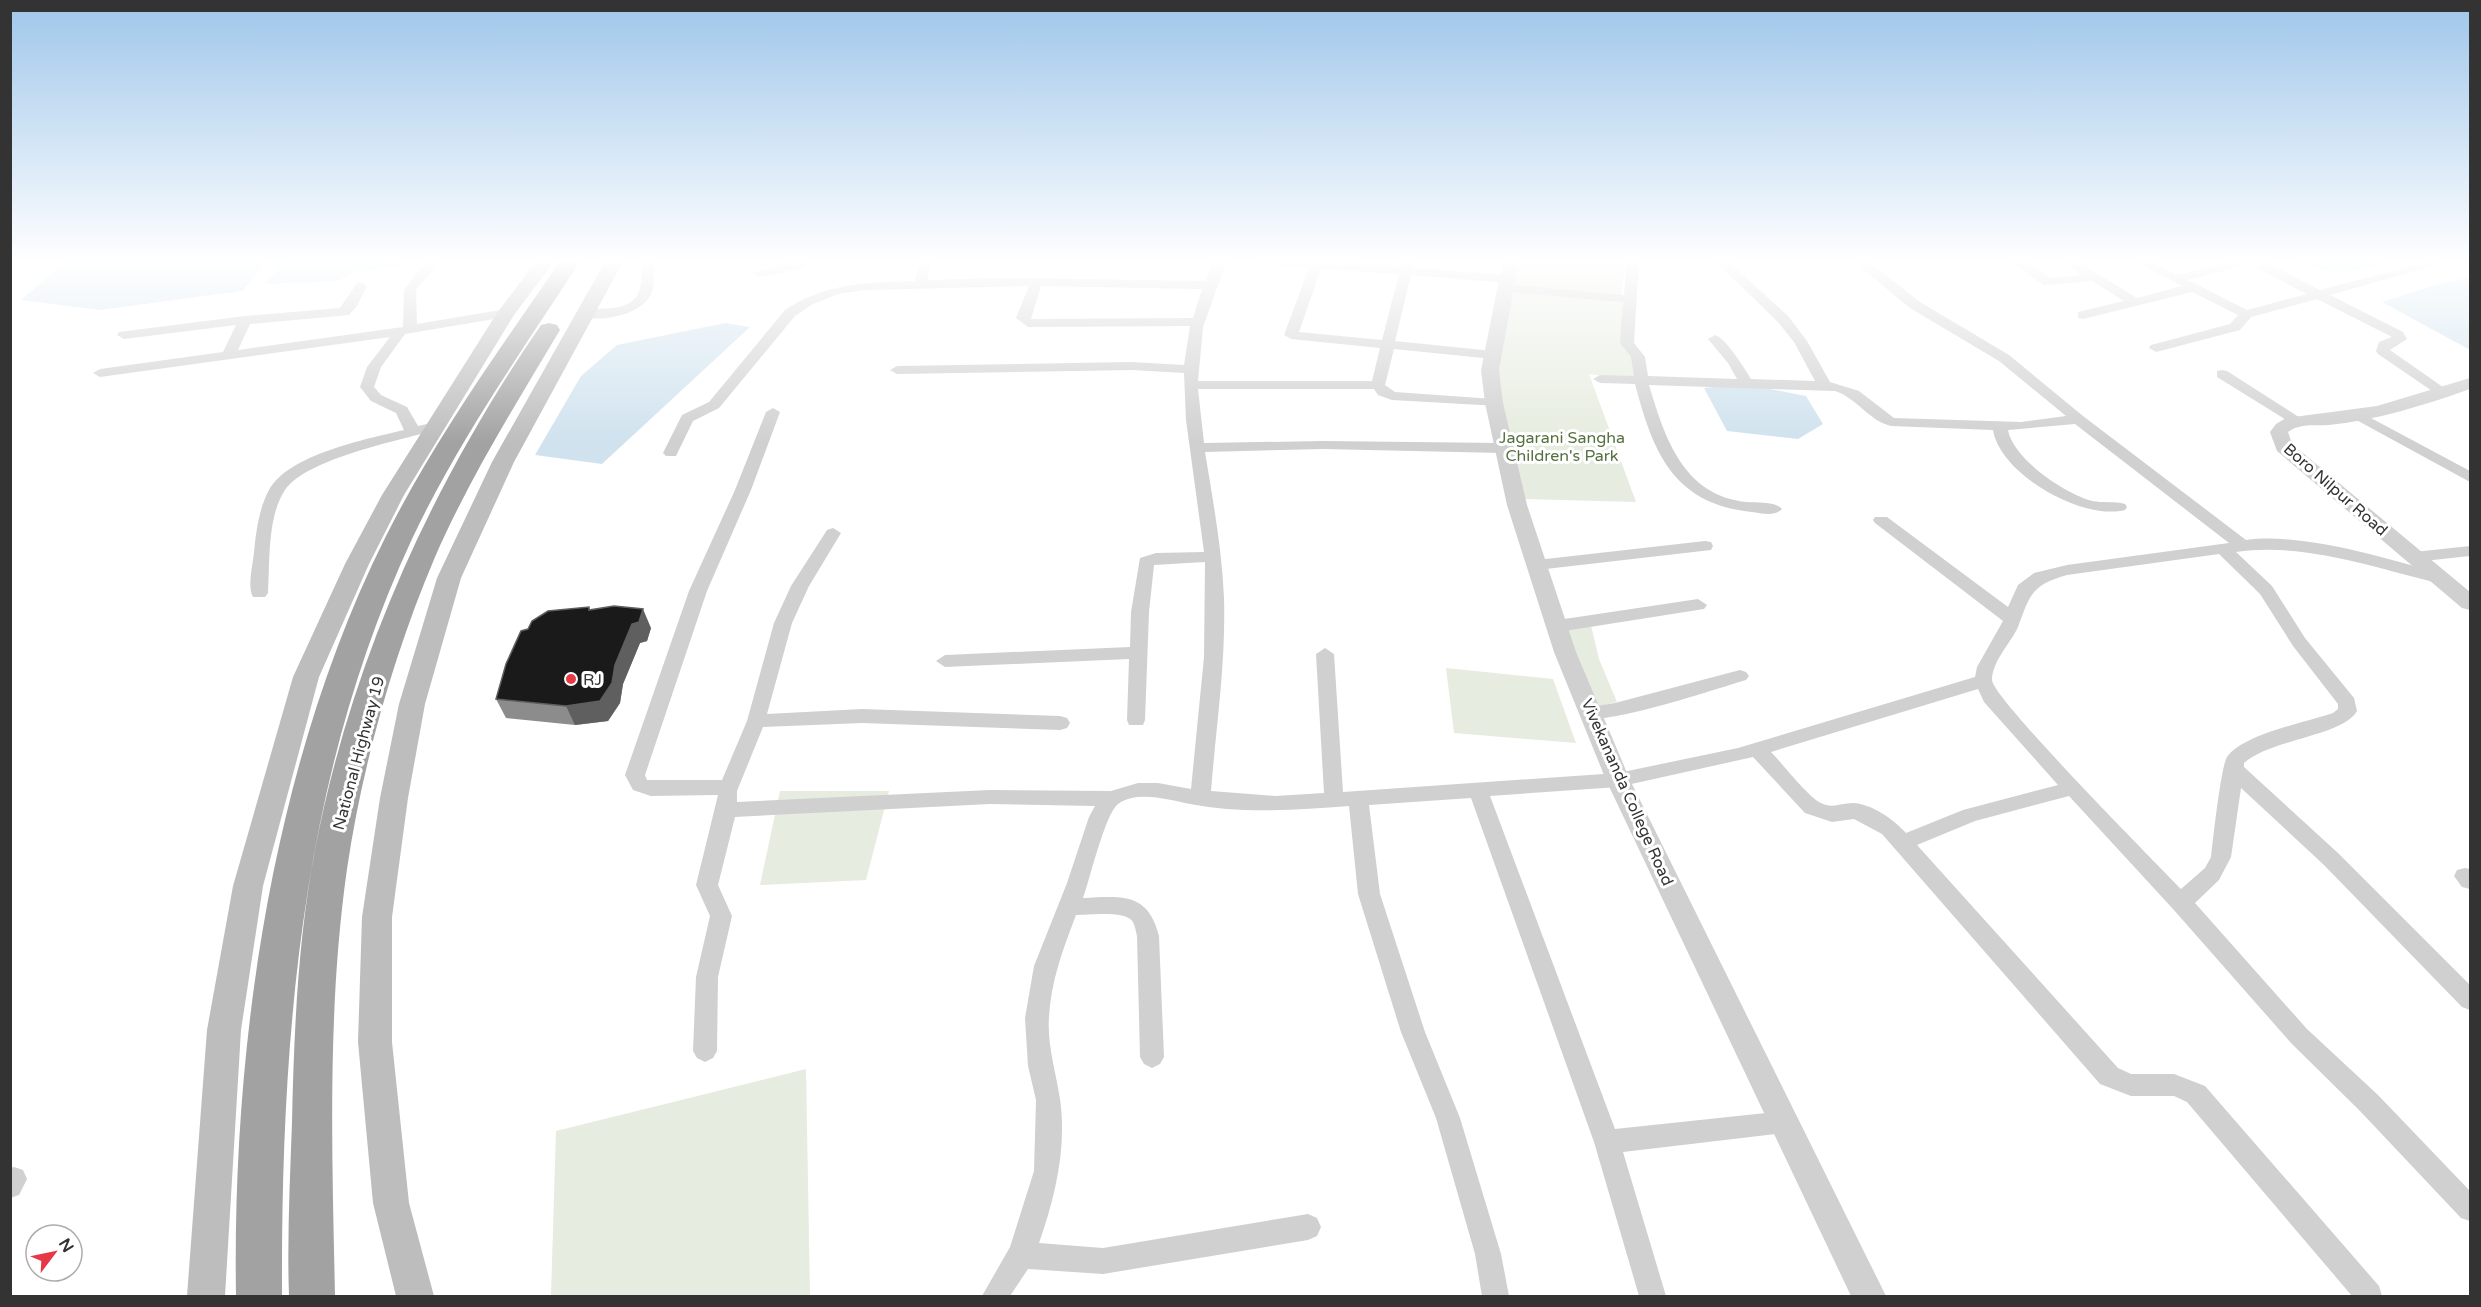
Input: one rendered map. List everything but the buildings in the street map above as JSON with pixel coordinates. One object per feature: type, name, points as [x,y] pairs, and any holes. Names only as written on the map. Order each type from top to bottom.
[{"type":"highway","points":[[259,1296],[267,1053],[276,956],[293,854],[315,765],[361,628],[398,541],[470,417],[532,321]]},
{"type":"highway","name":"National Highway 19","points":[[312,1296],[311,1177],[319,967],[326,892],[349,775],[395,622],[430,536],[485,435],[553,321]]},
{"type":"main road","points":[[206,1296],[224,1030],[248,886],[306,677],[357,564],[424,429],[500,321]]},
{"type":"main road","points":[[415,1296],[391,1203],[375,1042],[377,917],[394,798],[412,704],[449,578],[502,462],[582,321]]},
{"type":"street","points":[[124,334],[236,321]]},
{"type":"street","points":[[228,356],[245,321]]},
{"type":"street","points":[[406,321],[405,330],[374,367],[367,387],[376,398],[402,410],[424,429]]},
{"type":"street","points":[[100,373],[459,321]]},
{"type":"street","points":[[671,453],[687,418],[714,405],[765,339],[782,321]]},
{"type":"street","points":[[1026,321],[1028,323],[1199,321],[1191,377],[1213,557],[1212,662],[1200,798]]},
{"type":"street","points":[[1296,321],[1291,335],[1493,355]]},
{"type":"street","points":[[1378,385],[1394,321]]},
{"type":"street","name":"Vivekananda College Road","points":[[1499,321],[1490,370],[1502,447],[1517,505],[1565,652],[1618,780],[1869,1296]]},
{"type":"street","points":[[1628,321],[1627,343],[1638,357],[1641,382],[1664,452],[1679,475],[1699,491],[1731,506],[1774,509]]},
{"type":"street","points":[[1785,321],[1800,341],[1825,386]]},
{"type":"street","points":[[1942,321],[2004,358],[2078,419],[2242,545]]},
{"type":"street","points":[[2156,348],[2217,333],[2235,327],[2241,321]]},
{"type":"street","points":[[2372,321],[2398,335],[2400,339],[2384,345],[2383,351],[2443,392]]},
{"type":"street","points":[[1715,339],[1722,350],[1734,361],[1747,384]]},
{"type":"street","points":[[897,370],[1073,367],[1284,387],[1378,385],[1392,396],[1494,403]]},
{"type":"street","points":[[2222,374],[2298,422]]},
{"type":"street","points":[[1600,379],[1846,388],[1882,418],[1891,422],[2021,426],[2078,419]]},
{"type":"street","name":"Boro Nilpur Road","points":[[2470,383],[2356,414],[2289,422],[2279,432],[2284,447],[2470,603]]},
{"type":"street","points":[[773,412],[743,490],[698,591],[635,775],[642,787],[651,789],[721,786],[727,798],[739,810],[990,797],[1111,799],[1138,790],[1158,790],[1200,798],[1249,803],[1334,801],[1618,780],[1757,749],[1983,681]]},
{"type":"street","points":[[2356,414],[2470,477]]},
{"type":"street","points":[[2000,425],[1999,433],[2014,456],[2047,485],[2086,504],[2103,508],[2119,507]]},
{"type":"street","points":[[259,593],[264,530],[278,488],[289,476],[317,461],[424,429]]},
{"type":"street","points":[[1198,448],[1323,445],[1502,447]]},
{"type":"street","points":[[1881,520],[2012,619]]},
{"type":"street","points":[[705,1051],[707,977],[721,916],[707,885],[727,798],[756,721],[783,622],[800,586],[833,533]]},
{"type":"street","points":[[2442,579],[2320,549],[2273,544],[2242,545],[2052,573],[2029,583],[1986,667],[1983,681],[1991,696],[2073,788],[2181,903],[2314,1053],[2369,1103],[2470,1209]]},
{"type":"street","points":[[1537,565],[1705,546]]},
{"type":"street","points":[[2181,903],[2212,874],[2221,857],[2235,760],[2250,747],[2340,718],[2348,711],[2347,703],[2299,642],[2266,590],[2222,548]]},
{"type":"street","points":[[2414,557],[2470,551]]},
{"type":"street","points":[[1136,720],[1146,562],[1156,558],[1213,557]]},
{"type":"street","points":[[1558,626],[1698,605]]},
{"type":"street","points":[[945,661],[1062,654],[1139,653]]},
{"type":"street","points":[[1325,654],[1334,801]]},
{"type":"street","points":[[1591,713],[1615,710],[1740,676]]},
{"type":"street","points":[[756,721],[862,716],[1059,723]]},
{"type":"street","points":[[1757,749],[1812,808],[1832,814],[1854,811],[1866,814],[1889,828],[1904,842],[1945,893],[2109,1076],[2135,1086],[2175,1083],[2184,1085],[2196,1094],[2369,1296]]},
{"type":"street","points":[[2233,769],[2331,859],[2470,1000]]},
{"type":"street","points":[[1904,842],[1970,815],[2073,788]]},
{"type":"street","points":[[1478,790],[1607,1142],[1653,1296]]},
{"type":"street","points":[[995,1296],[1021,1255],[1037,1210],[1047,1171],[1048,1100],[1040,1066],[1037,1018],[1045,966],[1099,817],[1111,799]]},
{"type":"street","points":[[1358,799],[1369,894],[1413,1032],[1448,1118],[1488,1254],[1496,1296]]},
{"type":"street","points":[[1068,907],[1121,906],[1139,913],[1144,921],[1148,936],[1152,1057]]},
{"type":"street","points":[[1607,1142],[1785,1122]]},
{"type":"street","points":[[1021,1255],[1103,1261],[1308,1227]]},
{"type":"green space","name":"Jagarani Sangha Children's Park","points":[[1504,321],[1626,321],[1636,379],[1589,374],[1636,502],[1525,499],[1497,403]]},
{"type":"green space","points":[[1589,617],[1599,659],[1617,702],[1595,707],[1561,619]]},
{"type":"green space","points":[[1446,668],[1553,679],[1576,743],[1454,733]]},
{"type":"green space","points":[[780,791],[889,791],[866,880],[760,885]]},
{"type":"green space","points":[[806,1069],[810,1296],[551,1296],[556,1131]]},
{"type":"water","points":[[2417,321],[2470,321],[2470,350]]},
{"type":"water","points":[[725,323],[750,327],[602,464],[535,455],[581,376],[617,345]]},
{"type":"water","points":[[1745,384],[1806,396],[1823,424],[1798,439],[1727,431],[1704,388]]},
{"type":"place","name":"RJ","points":[[571,679]]}]
